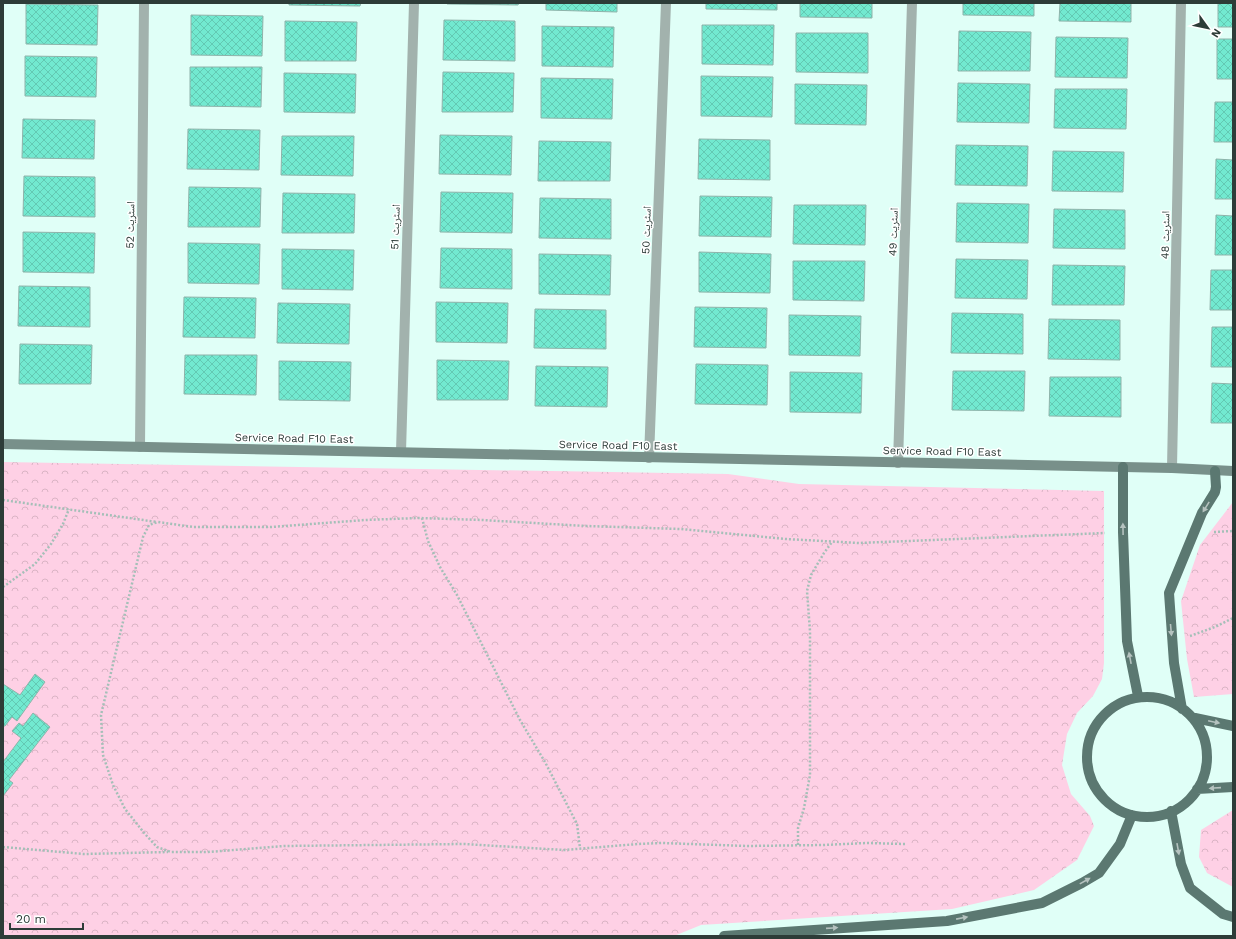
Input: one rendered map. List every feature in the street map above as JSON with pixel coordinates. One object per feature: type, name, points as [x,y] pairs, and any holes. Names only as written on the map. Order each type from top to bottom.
[{"type":"main road","points":[[1123,467],[1127,641],[1138,696]]},
{"type":"main road","points":[[1182,709],[1174,663],[1169,593],[1202,513],[1215,492],[1215,471]]},
{"type":"main road","points":[[1195,718],[1208,747],[1205,778],[1186,804],[1157,817],[1132,815],[1126,814],[1100,796],[1087,767],[1090,736],[1109,710],[1138,696],[1169,700],[1195,718],[1233,726]]},
{"type":"main road","points":[[1197,789],[1233,786]]},
{"type":"main road","points":[[1171,811],[1181,864],[1190,888],[1223,914],[1233,916]]},
{"type":"main road","points":[[724,936],[947,921],[1042,903],[1099,873],[1120,844],[1132,815]]},
{"type":"street","name":"اسٹریٹ 52","points":[[140,447],[144,3]]},
{"type":"street","name":"اسٹریٹ 51","points":[[401,452],[414,3]]},
{"type":"street","name":"اسٹریٹ 50","points":[[649,458],[666,3]]},
{"type":"street","name":"اسٹریٹ 49","points":[[898,462],[912,3]]},
{"type":"street","name":"اسٹریٹ 48","points":[[1172,468],[1181,3]]},
{"type":"street","name":"Service Road F10 East","points":[[3,444],[1172,468],[1233,471]]},
{"type":"path","points":[[3,500],[193,527],[271,527],[365,520],[422,518],[681,530],[832,542],[1124,532]]},
{"type":"path","points":[[3,587],[35,564],[51,544],[63,524],[69,509]]},
{"type":"path","points":[[422,518],[428,541],[440,567],[457,595],[492,667],[520,720],[545,762],[577,824],[580,848]]},
{"type":"path","points":[[158,522],[149,525],[143,537],[100,715],[103,755],[113,785],[125,809],[157,847],[171,852]]},
{"type":"path","points":[[798,845],[798,828],[804,808],[810,775],[810,631],[807,591],[811,575],[832,542]]},
{"type":"path","points":[[1188,636],[1215,627],[1233,618]]},
{"type":"path","points":[[3,847],[84,854],[208,852],[284,846],[464,844],[564,850],[662,843],[747,846],[867,843],[905,844]]},
{"type":"green space","points":[[3,462],[728,474],[799,484],[1104,491],[1104,663],[1102,679],[1093,696],[1077,713],[1067,734],[1062,765],[1071,794],[1090,816],[1094,826],[1077,860],[1034,890],[952,909],[701,925],[674,936],[3,935]]},
{"type":"green space","points":[[1233,502],[1233,694],[1194,697],[1187,659],[1181,601],[1200,545]]},
{"type":"green space","points":[[1233,810],[1233,887],[1207,873],[1199,857],[1201,830]]},
{"type":"building","points":[[289,3],[361,3],[360,6],[289,5]]},
{"type":"building","points":[[447,3],[519,3],[518,5]]},
{"type":"building","points":[[546,3],[617,3],[617,12],[546,10]]},
{"type":"building","points":[[706,3],[777,3],[777,10],[706,9]]},
{"type":"building","points":[[800,3],[872,3],[872,18],[800,17]]},
{"type":"building","points":[[963,3],[1034,3],[1034,16],[963,15]]},
{"type":"building","points":[[1060,3],[1131,3],[1131,22],[1059,21]]},
{"type":"building","points":[[1218,3],[1233,3],[1233,27],[1218,27]]},
{"type":"building","points":[[26,4],[98,5],[97,45],[26,44]]},
{"type":"building","points":[[191,15],[263,16],[262,56],[191,55]]},
{"type":"building","points":[[444,20],[515,21],[515,61],[443,60]]},
{"type":"building","points":[[285,21],[357,22],[356,61],[285,61]]},
{"type":"building","points":[[702,25],[774,25],[773,65],[702,64]]},
{"type":"building","points":[[542,26],[614,27],[613,67],[542,66]]},
{"type":"building","points":[[959,31],[1031,32],[1030,71],[958,71]]},
{"type":"building","points":[[796,33],[868,33],[868,73],[796,72]]},
{"type":"building","points":[[1056,37],[1128,38],[1127,78],[1055,77]]},
{"type":"building","points":[[1217,39],[1233,39],[1233,79],[1217,79]]},
{"type":"building","points":[[25,56],[97,57],[96,97],[25,96]]},
{"type":"building","points":[[190,67],[262,67],[261,107],[190,106]]},
{"type":"building","points":[[443,72],[514,73],[513,112],[442,112]]},
{"type":"building","points":[[284,73],[356,74],[355,113],[284,112]]},
{"type":"building","points":[[701,76],[773,77],[772,117],[701,116]]},
{"type":"building","points":[[541,78],[613,79],[612,119],[541,118]]},
{"type":"building","points":[[958,83],[1030,84],[1029,123],[957,122]]},
{"type":"building","points":[[795,84],[867,85],[866,125],[795,124]]},
{"type":"building","points":[[1055,89],[1127,89],[1126,129],[1054,128]]},
{"type":"building","points":[[1215,102],[1233,102],[1233,142],[1214,142]]},
{"type":"building","points":[[23,119],[95,120],[94,159],[22,158]]},
{"type":"building","points":[[188,129],[260,130],[259,170],[187,169]]},
{"type":"building","points":[[440,135],[512,136],[511,175],[439,174]]},
{"type":"building","points":[[282,136],[354,136],[353,176],[281,175]]},
{"type":"building","points":[[699,139],[770,140],[770,180],[698,179]]},
{"type":"building","points":[[539,141],[611,142],[610,181],[538,181]]},
{"type":"building","points":[[956,145],[1028,146],[1027,186],[955,185]]},
{"type":"building","points":[[1053,151],[1124,152],[1123,192],[1052,191]]},
{"type":"building","points":[[1216,159],[1233,160],[1233,199],[1215,199]]},
{"type":"building","points":[[24,176],[95,177],[95,217],[23,216]]},
{"type":"building","points":[[189,187],[261,188],[260,227],[188,227]]},
{"type":"building","points":[[441,192],[513,193],[512,233],[440,232]]},
{"type":"building","points":[[283,193],[355,194],[354,233],[282,233]]},
{"type":"building","points":[[700,196],[772,197],[771,237],[699,236]]},
{"type":"building","points":[[540,198],[611,199],[611,239],[539,238]]},
{"type":"building","points":[[957,203],[1029,204],[1028,243],[956,242]]},
{"type":"building","points":[[794,205],[866,205],[865,245],[793,244]]},
{"type":"building","points":[[1054,209],[1125,210],[1125,249],[1053,248]]},
{"type":"building","points":[[1216,215],[1233,216],[1233,255],[1215,255]]},
{"type":"building","points":[[23,232],[95,233],[94,273],[23,272]]},
{"type":"building","points":[[188,243],[260,244],[259,284],[188,283]]},
{"type":"building","points":[[441,248],[512,249],[512,289],[440,288]]},
{"type":"building","points":[[282,249],[354,250],[353,290],[282,289]]},
{"type":"building","points":[[699,252],[771,254],[770,293],[699,292]]},
{"type":"building","points":[[539,254],[611,255],[610,295],[539,294]]},
{"type":"building","points":[[956,259],[1028,260],[1027,299],[955,298]]},
{"type":"building","points":[[793,261],[865,261],[864,301],[793,300]]},
{"type":"building","points":[[1053,265],[1125,266],[1124,305],[1052,305]]},
{"type":"building","points":[[1211,270],[1233,270],[1233,310],[1210,310]]},
{"type":"building","points":[[19,286],[90,287],[90,327],[18,326]]},
{"type":"building","points":[[184,297],[256,298],[255,338],[183,337]]},
{"type":"building","points":[[436,302],[508,303],[507,343],[436,342]]},
{"type":"building","points":[[278,303],[350,304],[349,344],[277,343]]},
{"type":"building","points":[[695,307],[767,308],[766,348],[694,347]]},
{"type":"building","points":[[535,309],[606,310],[606,349],[534,348]]},
{"type":"building","points":[[952,313],[1023,314],[1023,354],[951,353]]},
{"type":"building","points":[[789,315],[861,316],[860,356],[789,355]]},
{"type":"building","points":[[1049,319],[1120,320],[1120,360],[1048,359]]},
{"type":"building","points":[[1212,327],[1233,327],[1233,367],[1211,367]]},
{"type":"building","points":[[20,344],[92,345],[91,384],[19,384]]},
{"type":"building","points":[[185,355],[257,355],[256,395],[184,394]]},
{"type":"building","points":[[437,360],[509,361],[508,400],[437,400]]},
{"type":"building","points":[[279,361],[351,362],[350,401],[279,400]]},
{"type":"building","points":[[696,364],[768,365],[767,405],[695,404]]},
{"type":"building","points":[[536,366],[608,367],[607,407],[535,406]]},
{"type":"building","points":[[953,371],[1025,371],[1024,411],[952,410]]},
{"type":"building","points":[[790,372],[862,373],[861,413],[790,412]]},
{"type":"building","points":[[1050,377],[1121,377],[1121,417],[1049,416]]},
{"type":"building","points":[[1212,383],[1233,384],[1233,423],[1211,423]]},
{"type":"building","points":[[35,674],[45,682],[17,721],[12,717],[5,726],[3,726],[3,684],[20,695]]},
{"type":"building","points":[[33,713],[50,727],[9,780],[13,783],[3,796],[3,762],[21,738],[12,731],[19,723],[23,726]]}]
